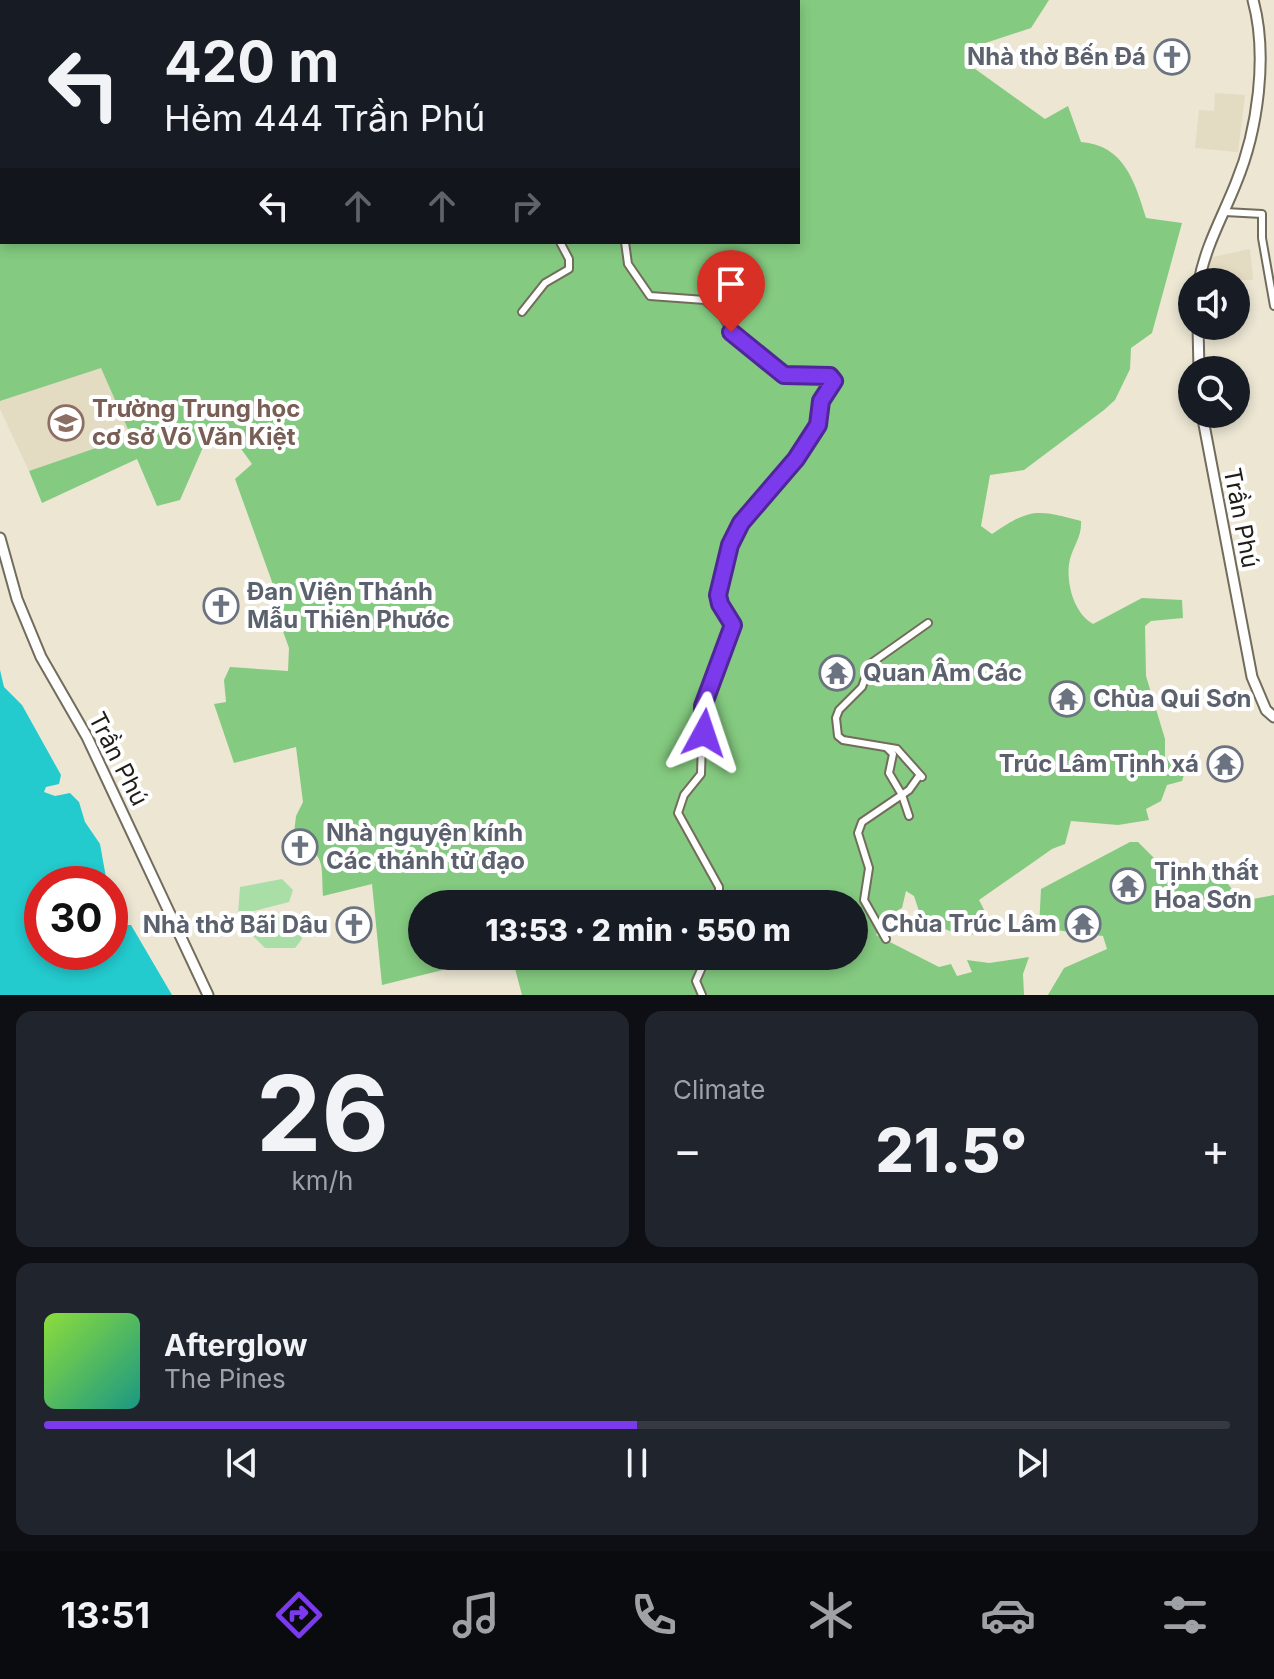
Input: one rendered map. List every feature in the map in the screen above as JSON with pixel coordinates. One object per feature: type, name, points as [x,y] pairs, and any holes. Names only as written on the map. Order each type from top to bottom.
[{"type":"main road","points":[[1203,268],[1244,159],[1262,61],[1253,0]]},
{"type":"main road","name":"Trần Phú","points":[[1205,428],[1252,677],[1266,710],[1274,717]]},
{"type":"main road","name":"Trần Phú","points":[[0,538],[17,599],[36,645],[87,737],[208,995]]},
{"type":"street","points":[[439,0],[477,0]]},
{"type":"street","points":[[1225,212],[1262,214],[1262,238],[1274,306]]},
{"type":"street","points":[[522,312],[545,283],[569,269],[569,259],[561,244]]},
{"type":"street","points":[[625,244],[628,264],[650,296],[705,300],[722,316],[738,342],[761,354],[772,368],[796,378],[830,376],[834,381],[821,401],[818,425],[796,459],[741,523],[727,554],[718,595],[733,625],[703,706],[701,774],[684,795],[678,813],[719,890]]},
{"type":"street","points":[[886,939],[877,916],[864,900],[869,868],[858,833],[862,822],[902,795],[921,777],[902,752],[843,740],[838,736],[836,718],[839,710],[862,687],[875,658],[928,623]]},
{"type":"street","points":[[886,747],[893,754],[889,773],[902,795],[909,816]]},
{"type":"street","points":[[701,970],[696,981],[702,995]]},
{"type":"shaded area","points":[[1215,93],[1245,95],[1238,152],[1195,148],[1199,110],[1214,111]]},
{"type":"shaded area","points":[[1250,249],[1253,280],[1250,280],[1250,268],[1207,268],[1208,258]]},
{"type":"shaded area","name":"Trường Trung học cơ sở Võ Văn Kiệt","points":[[101,367],[132,437],[29,471],[0,409],[0,401]]},
{"type":"green space","points":[[800,0],[1049,0],[1031,28],[967,49],[971,66],[1045,119],[1068,106],[1081,142],[1108,150],[1126,168],[1146,218],[1182,223],[1152,333],[1131,348],[1130,369],[1115,400],[1024,470],[990,475],[981,526],[992,534],[1016,519],[1034,513],[1081,521],[1070,559],[1069,576],[1072,595],[1080,612],[1093,624],[1142,598],[1182,600],[1183,618],[1151,621],[1145,626],[1146,676],[1165,739],[1165,758],[1186,769],[1182,781],[1167,785],[1161,801],[1146,809],[1149,820],[1118,825],[1071,821],[1065,844],[1052,849],[979,900],[996,933],[960,935],[922,920],[914,896],[906,891],[902,908],[887,916],[876,935],[939,967],[951,964],[957,976],[972,972],[967,960],[989,963],[1029,957],[1023,974],[1024,995],[522,995],[515,970],[868,970],[868,890],[408,890],[408,970],[443,970],[382,985],[372,884],[323,896],[322,868],[317,855],[293,842],[296,816],[303,802],[296,747],[234,763],[214,704],[226,702],[224,680],[230,667],[288,671],[289,648],[275,609],[280,604],[235,479],[252,464],[239,446],[204,445],[180,500],[157,506],[137,459],[42,503],[29,471],[131,436],[101,368],[0,401],[0,244],[800,244]]},
{"type":"green space","points":[[1130,842],[1138,842],[1172,876],[1222,877],[1242,901],[1274,895],[1274,995],[1048,995],[1064,968],[1107,949],[1103,936],[1039,928],[1041,889]]},
{"type":"green space","points":[[282,879],[293,890],[289,902],[238,915],[240,887]]},
{"type":"green space","points":[[287,914],[297,920],[302,939],[295,948],[265,948],[241,924]]},
{"type":"water","points":[[0,670],[4,687],[22,705],[61,775],[59,784],[46,787],[44,792],[55,796],[70,793],[79,802],[85,822],[100,844],[104,866],[24,866],[24,970],[128,970],[128,925],[131,925],[172,995],[0,995]]},
{"type":"place","name":"Nhà thờ Bến Đá","points":[[1172,57]]},
{"type":"place","name":"Trường Trung học cơ sở Võ Văn Kiệt","points":[[66,423]]},
{"type":"place","name":"Đan Viện Thánh Mẫu Thiên Phước","points":[[221,606]]},
{"type":"place","name":"Quan Âm Các","points":[[837,673]]},
{"type":"place","name":"Chùa Qui Sơn","points":[[1067,699]]},
{"type":"place","name":"Trúc Lâm Tịnh xá","points":[[1225,764]]},
{"type":"place","name":"Nhà nguyện kính Các thánh tử đạo","points":[[300,847]]},
{"type":"place","name":"Tịnh thất Hoa Sơn","points":[[1128,886]]},
{"type":"place","name":"Chùa Trúc Lâm","points":[[1083,924]]},
{"type":"place","name":"Nhà thờ Bãi Dâu","points":[[354,925]]},
{"type":"route","points":[[704,733],[705,698],[719,669],[733,625],[718,595],[730,545],[741,523],[796,459],[818,425],[821,401],[834,381],[830,376],[796,378],[784,375],[766,363],[761,354],[738,342],[731,332]]}]
